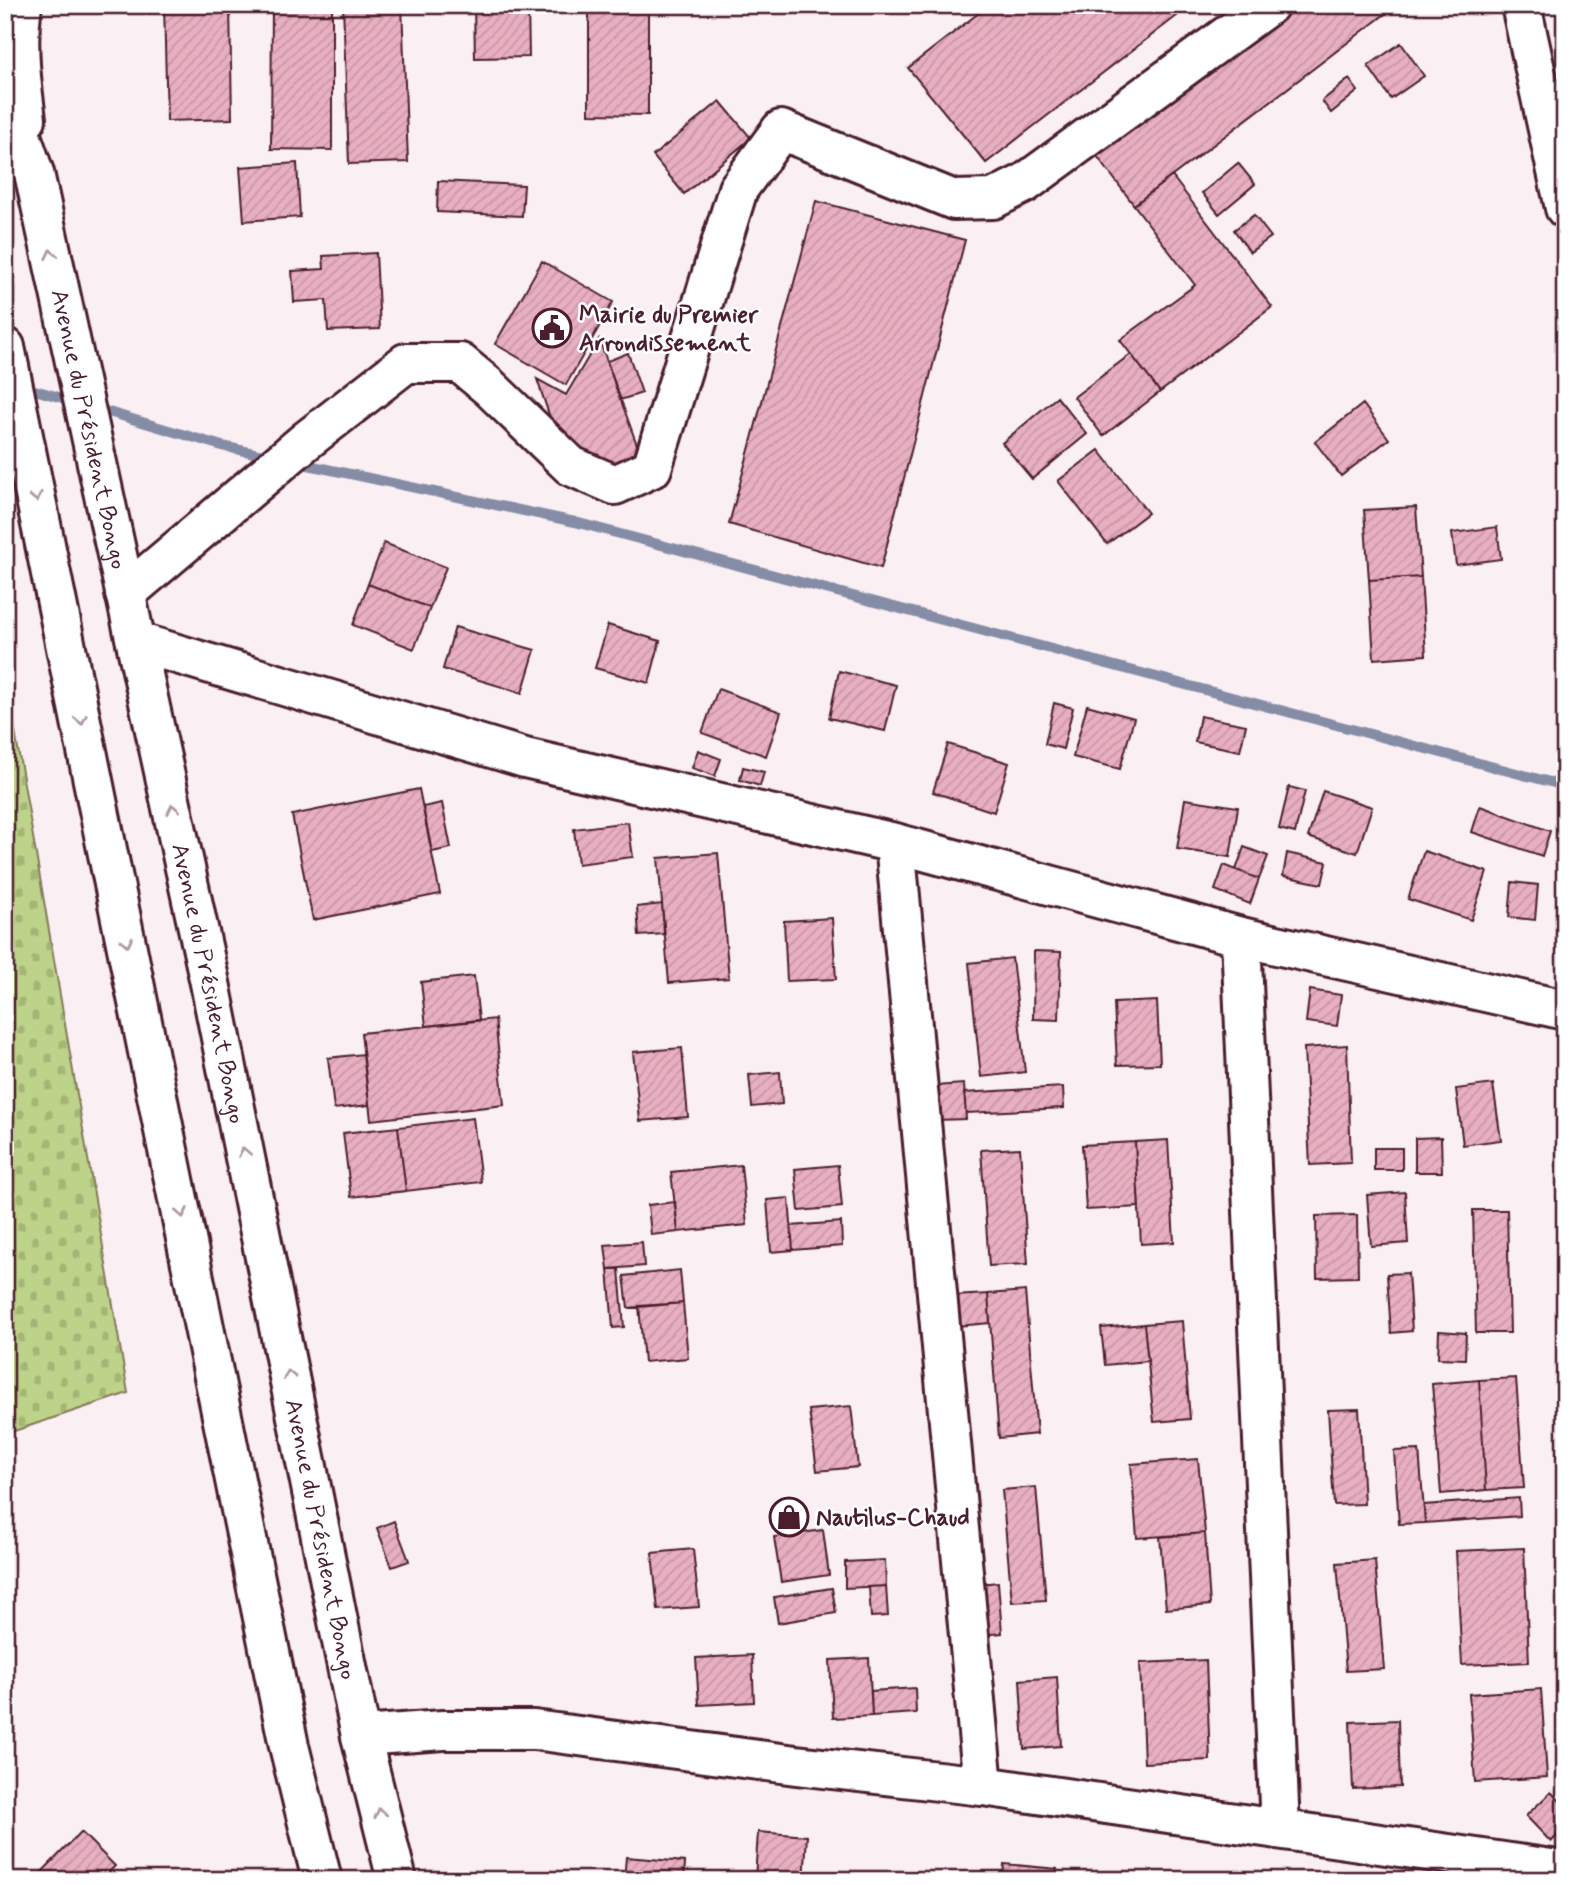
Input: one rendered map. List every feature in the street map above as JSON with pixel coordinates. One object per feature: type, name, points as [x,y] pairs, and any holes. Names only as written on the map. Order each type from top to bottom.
[{"type":"street","points":[[22,5],[19,28],[22,86],[34,173]]},
{"type":"street","points":[[125,594],[307,440],[406,363],[460,363],[489,387],[571,466],[615,485],[652,468],[738,189],[781,130],[954,200],[993,199],[1025,183],[1269,5]]},
{"type":"street","points":[[1521,5],[1565,208]]},
{"type":"street","name":"Avenue du Président Bongo","points":[[5,90],[34,173],[137,642],[210,982],[361,1736],[397,1880]]},
{"type":"street","points":[[6,348],[289,1746],[322,1880]]},
{"type":"street","points":[[137,642],[525,758],[895,843],[1241,937],[1565,1010]]},
{"type":"street","points":[[895,843],[983,1786]]},
{"type":"street","points":[[1241,937],[1280,1828]]},
{"type":"street","points":[[361,1736],[443,1730],[534,1730],[796,1765],[983,1786],[1565,1871]]},
{"type":"green space","points":[[5,673],[128,1393],[5,1434]]},
{"type":"building","points":[[164,5],[230,5],[232,119],[167,121]]},
{"type":"building","points":[[272,5],[332,5],[332,150],[271,149]]},
{"type":"building","points":[[343,5],[402,5],[408,162],[349,164]]},
{"type":"building","points":[[474,5],[528,5],[529,57],[475,58]]},
{"type":"building","points":[[589,5],[648,5],[648,115],[589,114]]},
{"type":"building","points":[[989,5],[1191,5],[986,163],[908,68]]},
{"type":"building","points":[[1295,5],[1391,5],[1393,8],[1134,205],[1097,156]]},
{"type":"building","points":[[1401,43],[1424,76],[1391,99],[1368,66]]},
{"type":"building","points":[[1349,79],[1358,91],[1331,113],[1322,101]]},
{"type":"building","points":[[720,101],[751,138],[684,194],[653,156]]},
{"type":"building","points":[[297,163],[300,217],[244,221],[240,167]]},
{"type":"building","points":[[1238,163],[1255,184],[1219,214],[1202,193]]},
{"type":"building","points":[[1172,176],[1272,307],[1160,392],[1120,340],[1195,285],[1134,205]]},
{"type":"building","points":[[438,181],[524,185],[522,216],[437,212]]},
{"type":"building","points":[[816,201],[965,240],[881,568],[729,524]]},
{"type":"building","points":[[1254,215],[1271,237],[1250,252],[1234,230]]},
{"type":"building","points":[[376,253],[380,329],[328,331],[326,300],[294,302],[292,271],[324,269],[323,256]]},
{"type":"building","points":[[542,261],[613,302],[566,385],[495,344]]},
{"type":"building","points":[[599,339],[642,459],[612,468],[561,450],[537,379],[566,395]]},
{"type":"building","points":[[628,353],[642,393],[620,400],[607,361]]},
{"type":"building","points":[[1131,354],[1160,392],[1103,436],[1074,397]]},
{"type":"building","points":[[1057,397],[1087,434],[1032,479],[1002,443]]},
{"type":"building","points":[[1363,404],[1389,439],[1341,476],[1315,442]]},
{"type":"building","points":[[1099,450],[1148,513],[1107,544],[1058,481]]},
{"type":"building","points":[[1416,507],[1421,577],[1369,580],[1364,510]]},
{"type":"building","points":[[1497,527],[1501,559],[1456,565],[1452,533]]},
{"type":"building","points":[[384,543],[446,567],[430,608],[368,584]]},
{"type":"building","points":[[1421,577],[1426,655],[1374,659],[1369,580]]},
{"type":"building","points":[[368,584],[430,608],[414,649],[353,625]]},
{"type":"building","points":[[608,625],[660,641],[649,683],[595,668]]},
{"type":"building","points":[[455,627],[535,650],[522,693],[443,669]]},
{"type":"building","points":[[839,671],[896,685],[885,731],[829,718]]},
{"type":"building","points":[[718,689],[781,712],[766,756],[702,733]]},
{"type":"building","points":[[1054,703],[1073,708],[1063,749],[1045,744]]},
{"type":"building","points":[[1087,705],[1134,718],[1120,769],[1073,757]]},
{"type":"building","points":[[1200,716],[1246,725],[1240,751],[1195,742]]},
{"type":"building","points":[[948,744],[1009,763],[994,812],[933,792]]},
{"type":"building","points":[[698,750],[721,759],[715,776],[692,768]]},
{"type":"building","points":[[743,767],[764,772],[760,786],[740,780]]},
{"type":"building","points":[[1289,787],[1305,791],[1295,833],[1279,829]]},
{"type":"building","points":[[419,789],[440,894],[313,920],[292,815]]},
{"type":"building","points":[[1323,791],[1372,807],[1357,853],[1308,837]]},
{"type":"building","points":[[1185,799],[1238,807],[1230,857],[1177,849]]},
{"type":"building","points":[[442,803],[451,848],[432,852],[423,807]]},
{"type":"building","points":[[1480,806],[1550,831],[1542,856],[1472,832]]},
{"type":"building","points":[[628,822],[633,857],[578,864],[574,829]]},
{"type":"building","points":[[1244,847],[1268,856],[1259,879],[1236,870]]},
{"type":"building","points":[[1424,851],[1487,872],[1471,920],[1408,899]]},
{"type":"building","points":[[718,853],[729,978],[669,983],[658,858]]},
{"type":"building","points":[[1287,853],[1327,862],[1322,884],[1283,876]]},
{"type":"building","points":[[1224,865],[1259,879],[1250,904],[1215,890]]},
{"type":"building","points":[[1512,882],[1538,885],[1535,920],[1509,917]]},
{"type":"building","points":[[662,904],[664,934],[639,936],[637,907]]},
{"type":"building","points":[[832,918],[836,979],[787,981],[784,921]]},
{"type":"building","points":[[1034,951],[1061,952],[1059,1020],[1033,1019]]},
{"type":"building","points":[[1012,958],[1025,1072],[981,1077],[969,963]]},
{"type":"building","points":[[474,976],[479,1020],[426,1026],[421,982]]},
{"type":"building","points":[[1310,990],[1341,995],[1337,1026],[1306,1022]]},
{"type":"building","points":[[1157,1001],[1160,1064],[1117,1065],[1114,1003]]},
{"type":"building","points":[[495,1019],[504,1105],[371,1120],[361,1033]]},
{"type":"building","points":[[1347,1045],[1351,1163],[1310,1165],[1304,1048]]},
{"type":"building","points":[[682,1048],[688,1117],[640,1121],[633,1052]]},
{"type":"building","points":[[363,1054],[369,1105],[334,1109],[328,1058]]},
{"type":"building","points":[[780,1072],[782,1104],[752,1107],[749,1075]]},
{"type":"building","points":[[964,1084],[966,1119],[936,1120],[934,1086]]},
{"type":"building","points":[[1493,1084],[1501,1140],[1463,1145],[1456,1089]]},
{"type":"building","points":[[1063,1087],[1064,1108],[966,1113],[964,1093]]},
{"type":"building","points":[[473,1118],[481,1182],[406,1191],[398,1127]]},
{"type":"building","points":[[398,1127],[406,1191],[351,1197],[343,1133]]},
{"type":"building","points":[[1441,1137],[1442,1172],[1415,1172],[1415,1138]]},
{"type":"building","points":[[1168,1140],[1174,1242],[1141,1244],[1135,1142]]},
{"type":"building","points":[[1135,1142],[1139,1207],[1086,1210],[1082,1145]]},
{"type":"building","points":[[1020,1148],[1028,1264],[989,1266],[981,1150]]},
{"type":"building","points":[[1374,1148],[1402,1148],[1402,1170],[1374,1170]]},
{"type":"building","points":[[741,1165],[747,1225],[678,1232],[671,1172]]},
{"type":"building","points":[[838,1165],[842,1207],[799,1211],[795,1169]]},
{"type":"building","points":[[1405,1192],[1408,1243],[1371,1246],[1367,1195]]},
{"type":"building","points":[[789,1198],[793,1250],[771,1252],[767,1200]]},
{"type":"building","points":[[675,1202],[678,1232],[651,1235],[648,1205]]},
{"type":"building","points":[[1473,1210],[1507,1210],[1510,1333],[1476,1333]]},
{"type":"building","points":[[1357,1215],[1358,1277],[1317,1278],[1316,1216]]},
{"type":"building","points":[[841,1222],[842,1246],[793,1250],[791,1226]]},
{"type":"building","points":[[642,1242],[644,1266],[608,1269],[605,1245]]},
{"type":"building","points":[[608,1269],[619,1269],[624,1327],[613,1328]]},
{"type":"building","points":[[680,1270],[683,1303],[628,1308],[624,1276]]},
{"type":"building","points":[[1408,1273],[1412,1331],[1391,1333],[1387,1274]]},
{"type":"building","points":[[1025,1291],[1037,1434],[999,1438],[988,1294]]},
{"type":"building","points":[[988,1294],[990,1323],[957,1326],[954,1296]]},
{"type":"building","points":[[683,1303],[688,1358],[644,1362],[639,1306]]},
{"type":"building","points":[[1182,1321],[1190,1419],[1154,1422],[1144,1324]]},
{"type":"building","points":[[1144,1324],[1148,1361],[1105,1365],[1101,1328]]},
{"type":"building","points":[[1439,1331],[1466,1333],[1465,1359],[1438,1358]]},
{"type":"building","points":[[1516,1378],[1524,1488],[1486,1490],[1479,1380]]},
{"type":"building","points":[[1479,1380],[1486,1490],[1441,1494],[1432,1384]]},
{"type":"building","points":[[851,1406],[858,1467],[817,1471],[809,1410]]},
{"type":"building","points":[[1359,1409],[1364,1504],[1334,1505],[1328,1410]]},
{"type":"building","points":[[1419,1450],[1425,1523],[1399,1524],[1394,1451]]},
{"type":"building","points":[[1198,1459],[1205,1533],[1137,1538],[1131,1464]]},
{"type":"building","points":[[1036,1487],[1046,1600],[1012,1602],[1002,1490]]},
{"type":"building","points":[[1519,1498],[1520,1516],[1425,1523],[1424,1505]]},
{"type":"building","points":[[394,1521],[409,1561],[392,1567],[377,1528]]},
{"type":"building","points":[[823,1530],[829,1575],[781,1582],[774,1537]]},
{"type":"building","points":[[1205,1533],[1210,1605],[1166,1609],[1160,1537]]},
{"type":"building","points":[[1524,1548],[1529,1662],[1462,1665],[1456,1551]]},
{"type":"building","points":[[693,1549],[699,1607],[658,1610],[652,1553]]},
{"type":"building","points":[[885,1560],[886,1586],[845,1588],[845,1562]]},
{"type":"building","points":[[1375,1560],[1384,1669],[1346,1671],[1337,1563]]},
{"type":"building","points":[[998,1582],[1002,1633],[983,1635],[979,1584]]},
{"type":"building","points":[[886,1586],[888,1616],[871,1617],[869,1587]]},
{"type":"building","points":[[832,1588],[836,1613],[778,1623],[774,1597]]},
{"type":"building","points":[[752,1655],[754,1702],[699,1705],[696,1658]]},
{"type":"building","points":[[869,1658],[872,1716],[833,1718],[830,1660]]},
{"type":"building","points":[[1206,1660],[1210,1760],[1144,1763],[1140,1663]]},
{"type":"building","points":[[1057,1677],[1061,1746],[1024,1749],[1020,1680]]},
{"type":"building","points":[[915,1688],[916,1713],[872,1716],[871,1691]]},
{"type":"building","points":[[1541,1689],[1547,1777],[1475,1782],[1469,1694]]},
{"type":"building","points":[[5,1696],[14,1729],[5,1731]]},
{"type":"building","points":[[1398,1720],[1400,1787],[1353,1789],[1350,1722]]},
{"type":"building","points":[[1551,1792],[1565,1806],[1565,1828],[1551,1842],[1526,1816]]},
{"type":"building","points":[[81,1832],[115,1866],[101,1880],[34,1880]]},
{"type":"building","points":[[758,1832],[807,1836],[804,1880],[755,1879]]},
{"type":"building","points":[[626,1857],[685,1862],[684,1880],[624,1880]]},
{"type":"building","points":[[1004,1864],[1057,1869],[1056,1880],[1003,1880]]},
{"type":"waterway","points":[[21,386],[76,402]]},
{"type":"waterway","points":[[92,407],[222,446],[272,457]]},
{"type":"waterway","points":[[294,462],[575,522],[1565,786]]},
{"type":"place","name":"Mairie du Premier Arrondissement","points":[[552,328]]},
{"type":"place","name":"Nautilus-Chaud","points":[[789,1517]]}]
